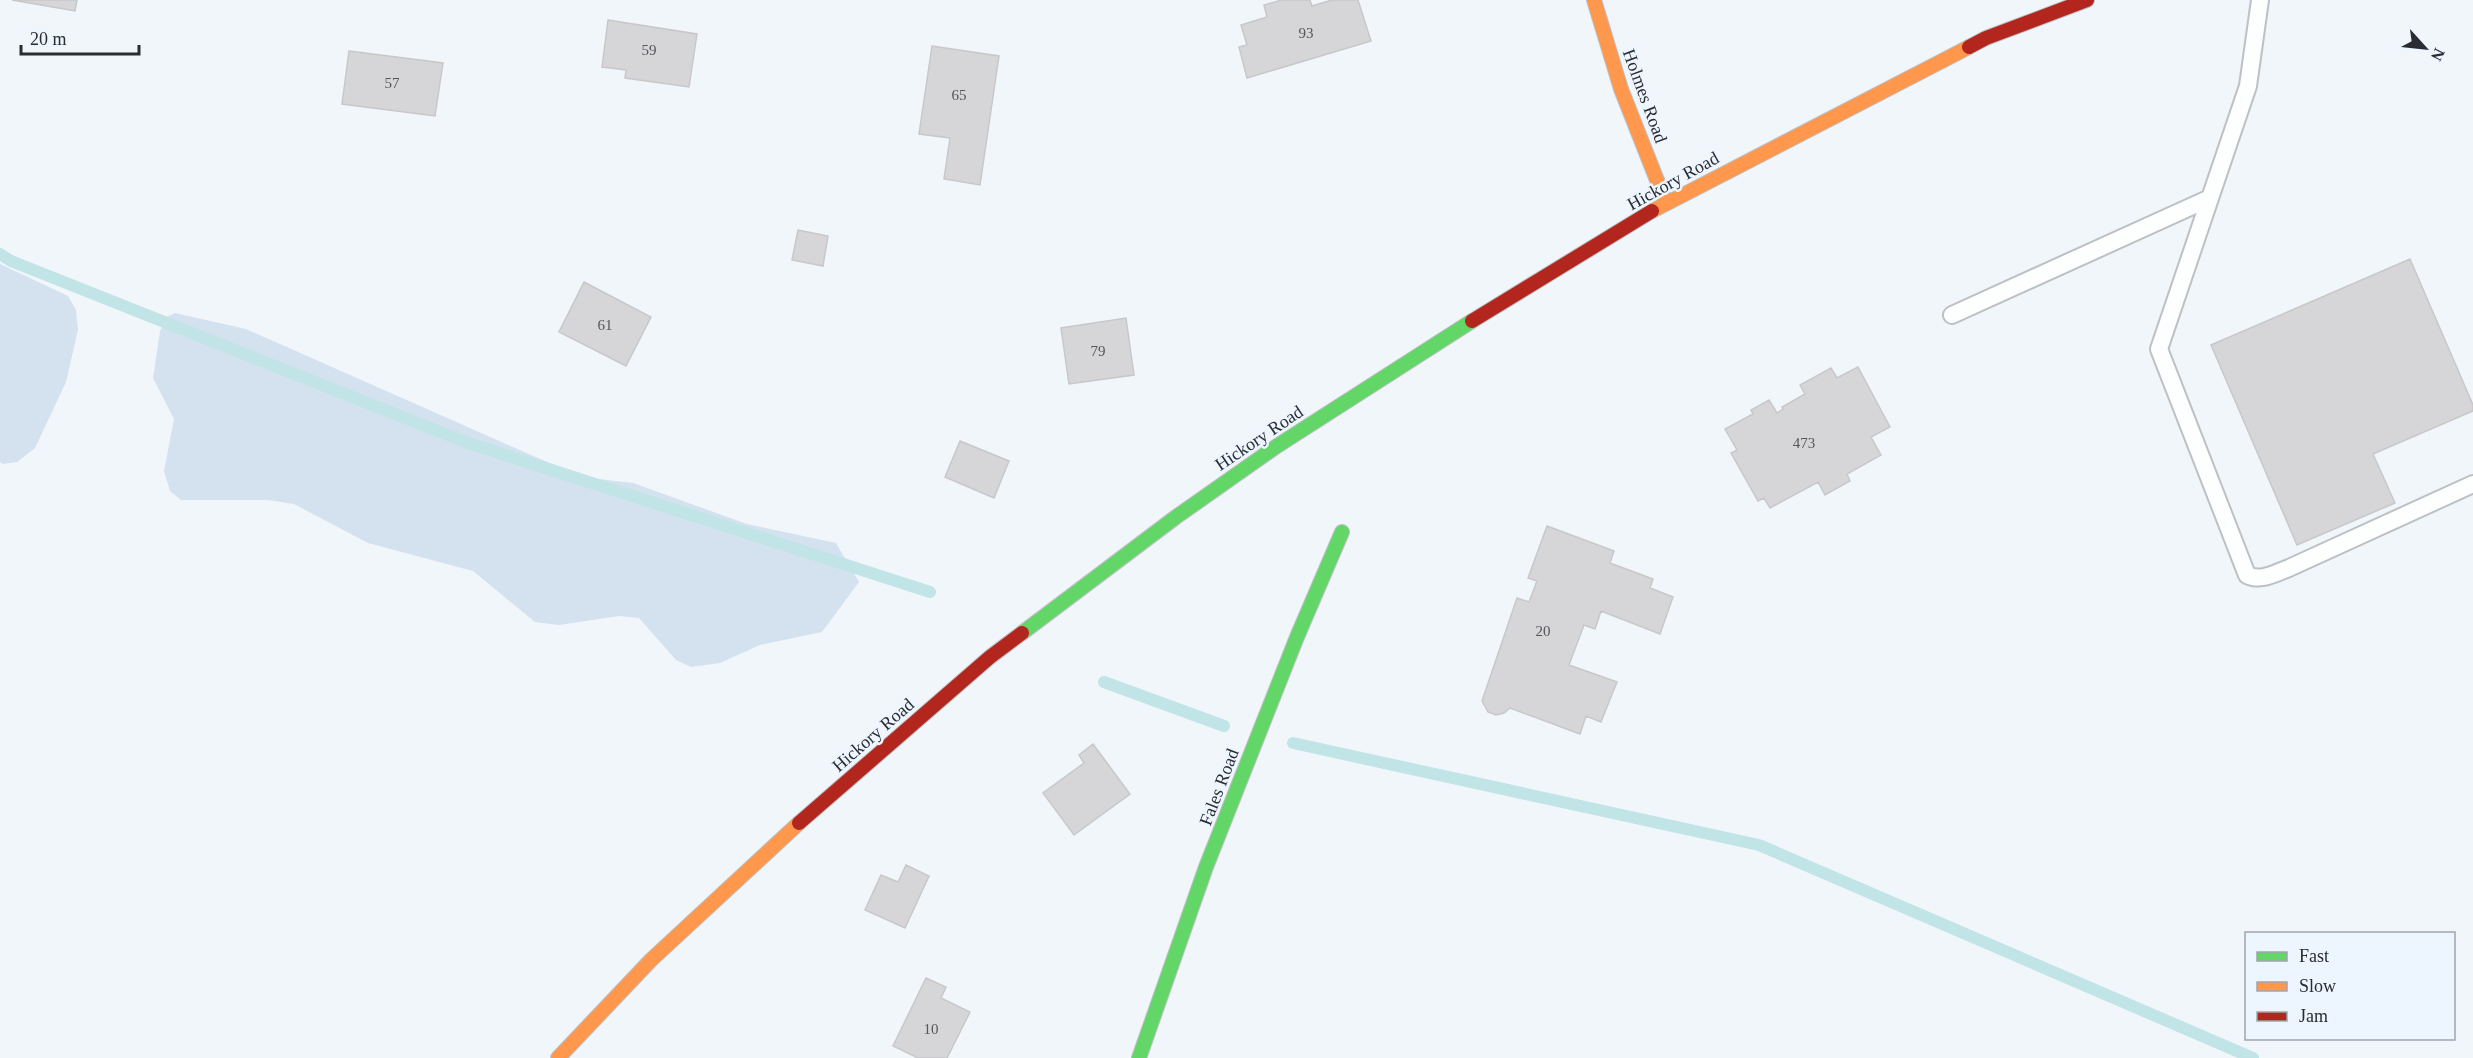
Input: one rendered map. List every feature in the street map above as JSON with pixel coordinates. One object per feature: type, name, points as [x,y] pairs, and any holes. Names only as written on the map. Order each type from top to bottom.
[{"type":"main road","name":"Holmes Road","points":[[1594,0],[1621,89],[1666,203]]},
{"type":"main road","name":"Hickory Road","points":[[558,1058],[651,960],[776,843],[990,657],[1176,517],[1277,446],[1459,329],[1666,203],[1986,38],[2087,0]]},
{"type":"main road","name":"Fales Road","points":[[1139,1058],[1206,867],[1297,637],[1342,532]]},
{"type":"lane","points":[[2260,0],[2248,86],[2159,349],[2247,574],[2253,578],[2262,578],[2289,568],[2473,484]]},
{"type":"lane","points":[[1952,315],[2210,198]]},
{"type":"shaded area","points":[[0,264],[68,296],[76,310],[78,330],[66,382],[35,448],[17,462],[3,464],[0,462]]},
{"type":"shaded area","points":[[175,313],[246,329],[581,477],[633,483],[747,524],[836,543],[859,582],[822,632],[760,645],[720,663],[691,667],[676,660],[639,618],[619,616],[559,625],[535,622],[473,571],[368,543],[294,504],[268,500],[181,500],[170,491],[164,471],[174,419],[153,378],[160,331],[167,317]]},
{"type":"building","points":[[12,0],[77,0],[75,11]]},
{"type":"building","points":[[1282,0],[1310,0],[1312,6],[1332,0],[1358,0],[1371,41],[1247,78],[1239,47],[1247,45],[1241,25],[1267,17],[1264,5]]},
{"type":"building","points":[[608,20],[697,34],[689,87],[625,78],[626,70],[602,67]]},
{"type":"building","points":[[932,46],[999,56],[980,185],[944,179],[950,138],[919,134]]},
{"type":"building","points":[[349,51],[443,63],[435,116],[342,104]]},
{"type":"building","points":[[798,230],[828,236],[823,266],[792,260]]},
{"type":"building","points":[[2410,259],[2473,405],[2473,411],[2373,454],[2395,503],[2297,545],[2211,345]]},
{"type":"building","points":[[584,282],[651,317],[626,366],[559,332]]},
{"type":"building","points":[[1126,318],[1134,375],[1069,384],[1061,328]]},
{"type":"building","points":[[1858,367],[1890,427],[1871,437],[1881,455],[1847,474],[1850,481],[1825,495],[1818,482],[1770,508],[1764,498],[1758,501],[1731,453],[1737,450],[1725,429],[1753,414],[1751,410],[1769,400],[1777,413],[1783,409],[1782,407],[1805,394],[1800,385],[1831,368],[1837,378]]},
{"type":"building","points":[[960,441],[1009,461],[994,498],[945,477]]},
{"type":"building","points":[[1547,526],[1614,551],[1610,563],[1653,579],[1650,588],[1673,597],[1660,634],[1601,611],[1595,629],[1584,625],[1569,665],[1617,682],[1601,722],[1586,716],[1580,734],[1510,708],[1496,715],[1488,712],[1482,701],[1517,598],[1529,602],[1537,581],[1528,578]]},
{"type":"building","points":[[1093,744],[1130,794],[1074,835],[1043,793],[1084,763],[1079,755]]},
{"type":"building","points":[[906,865],[929,876],[905,928],[865,910],[881,875],[898,882]]},
{"type":"building","points":[[926,978],[946,987],[941,998],[970,1012],[947,1058],[918,1058],[893,1046]]},
{"type":"waterway","points":[[0,254],[11,261],[468,443],[930,592]]},
{"type":"waterway","points":[[1104,682],[1224,726]]},
{"type":"waterway","points":[[1293,743],[1759,845],[2253,1058]]},
{"type":"traffic: fast","points":[[1022,633],[1176,517],[1277,446],[1472,321]]},
{"type":"traffic: fast","points":[[1139,1058],[1206,867],[1297,637],[1342,532]]},
{"type":"traffic: slow","points":[[1594,0],[1621,89],[1666,203]]},
{"type":"traffic: slow","points":[[1652,211],[1969,47]]},
{"type":"traffic: slow","points":[[558,1058],[651,960],[799,823]]},
{"type":"traffic: jam","points":[[1969,47],[1986,38],[2087,0]]},
{"type":"traffic: jam","points":[[1472,321],[1652,211]]},
{"type":"traffic: jam","points":[[799,823],[990,657],[1022,633]]}]
